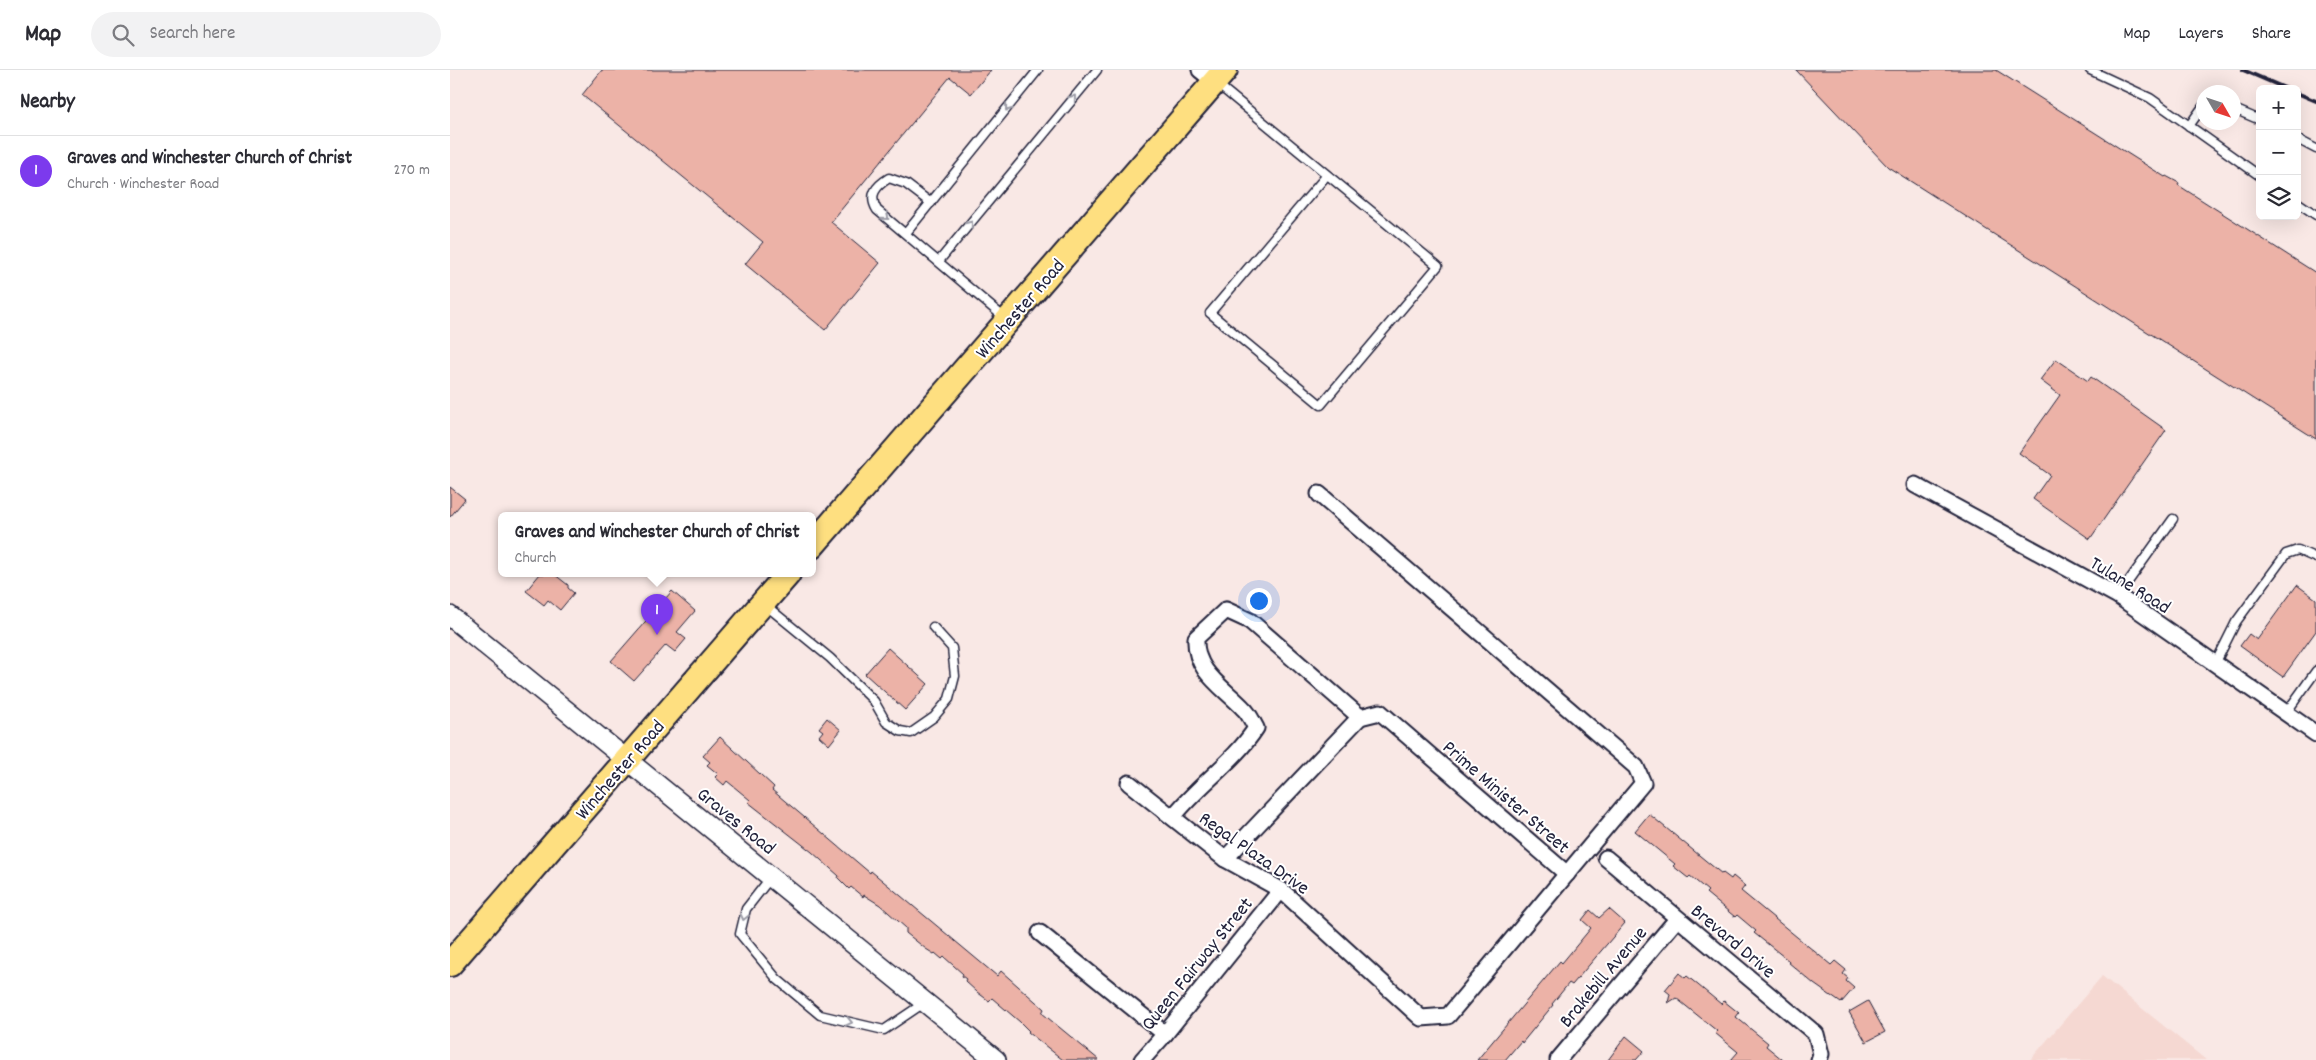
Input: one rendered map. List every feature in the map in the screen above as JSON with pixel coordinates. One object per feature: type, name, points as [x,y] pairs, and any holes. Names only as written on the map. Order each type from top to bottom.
[{"type":"main road","name":"Winchester Road","points":[[816,541],[1008,321],[1214,74]]},
{"type":"main road","name":"Winchester Road","points":[[450,964],[785,577]]},
{"type":"street","name":"Tulane Road","points":[[1915,485],[2118,596],[2316,734]]},
{"type":"street","name":"Prime Minister Street","points":[[1319,494],[1636,767],[1643,783],[1567,874],[1380,712],[1360,717]]},
{"type":"street","points":[[1173,818],[1188,798],[1248,741],[1256,728],[1245,710],[1203,670],[1195,649],[1196,638],[1226,610],[1250,621],[1360,717],[1225,859]]},
{"type":"street","name":"Graves Road","points":[[450,616],[996,1060]]},
{"type":"street","name":"Regal Plaza Drive","points":[[1130,783],[1225,859],[1281,890],[1421,1018],[1448,1016],[1567,874]]},
{"type":"street","name":"Brevard Drive","points":[[1606,858],[1816,1034],[1821,1054],[1819,1060]]},
{"type":"street","name":"Queen Fairway Street","points":[[1142,1060],[1166,1034],[1281,890]]},
{"type":"street","name":"Brakebill Avenue","points":[[1558,1060],[1677,918]]},
{"type":"street","points":[[1040,933],[1166,1034]]},
{"type":"lane","points":[[906,233],[1038,70]]},
{"type":"lane","points":[[939,261],[1097,70]]},
{"type":"lane","points":[[2090,70],[2150,98],[2259,175]]},
{"type":"lane","points":[[1214,74],[1327,175],[1438,266],[1321,405],[1210,313],[1327,175]]},
{"type":"lane","points":[[2241,112],[2256,118]]},
{"type":"lane","points":[[2190,126],[2196,117]]},
{"type":"lane","points":[[2301,141],[2316,149]]},
{"type":"lane","points":[[931,203],[898,180],[889,178],[878,184],[873,193],[873,203],[877,210],[1008,321]]},
{"type":"lane","points":[[2301,205],[2316,215]]},
{"type":"lane","points":[[2118,596],[2173,520]]},
{"type":"lane","points":[[2215,664],[2236,622],[2286,554],[2298,550],[2316,558]]},
{"type":"lane","points":[[762,603],[836,664],[874,701],[886,722],[900,731],[911,733],[934,717],[949,699],[955,676],[952,648],[933,627]]},
{"type":"lane","points":[[2286,713],[2316,670]]},
{"type":"lane","points":[[771,876],[746,909],[740,934],[777,979],[820,1015],[884,1030],[925,1002]]},
{"type":"shaded area","points":[[2102,976],[2206,1060],[2030,1060]]},
{"type":"building","points":[[602,70],[991,70],[971,94],[950,77],[831,222],[880,263],[825,330],[745,264],[763,242],[582,95]]},
{"type":"building","points":[[1796,70],[1996,70],[2165,177],[2179,183],[2178,185],[2316,273],[2316,439],[1888,167]]},
{"type":"building","points":[[2056,359],[2088,381],[2091,377],[2166,430],[2090,539],[2033,499],[2050,475],[2019,453],[2060,395],[2040,380]]},
{"type":"building","points":[[450,487],[465,499],[450,517]]},
{"type":"building","points":[[538,577],[558,577],[574,593],[560,610],[548,600],[544,605],[526,591]]},
{"type":"building","points":[[2297,585],[2316,599],[2316,631],[2283,677],[2240,646],[2249,634],[2257,640]]},
{"type":"building","points":[[672,591],[695,611],[677,632],[686,639],[675,652],[666,645],[634,681],[611,661]]},
{"type":"building","points":[[888,648],[928,684],[905,710],[865,674]]},
{"type":"building","points":[[827,718],[841,730],[829,745],[819,736],[823,731],[819,728]]},
{"type":"building","points":[[720,737],[774,787],[772,790],[870,873],[871,871],[997,976],[1001,971],[1044,1009],[1042,1013],[1099,1060],[1063,1060],[1028,1032],[1020,1022],[992,998],[989,1001],[977,992],[965,981],[966,979],[962,976],[963,974],[944,957],[942,959],[926,949],[906,933],[906,928],[880,905],[864,895],[863,897],[851,887],[849,889],[838,878],[839,876],[812,852],[748,802],[750,800],[727,781],[724,785],[715,777],[718,774],[707,765],[710,762],[703,756]]},
{"type":"building","points":[[1649,814],[1722,874],[1731,879],[1733,876],[1745,886],[1741,891],[1831,965],[1835,961],[1846,970],[1843,974],[1848,978],[1846,981],[1854,988],[1841,1003],[1814,984],[1754,933],[1756,931],[1737,915],[1735,917],[1706,893],[1708,891],[1690,876],[1688,878],[1673,866],[1675,864],[1635,831]]},
{"type":"building","points":[[1609,909],[1625,923],[1572,985],[1569,983],[1522,1043],[1521,1041],[1505,1060],[1477,1060],[1560,961],[1562,963],[1591,928],[1582,920],[1590,910],[1599,918]]},
{"type":"building","points":[[1679,973],[1685,978],[1687,976],[1721,1004],[1724,1001],[1739,1013],[1736,1017],[1768,1043],[1766,1046],[1783,1060],[1731,1060],[1738,1052],[1715,1033],[1717,1031],[1676,998],[1668,1003],[1670,994],[1665,990]]},
{"type":"building","points":[[1868,1001],[1885,1032],[1866,1042],[1849,1012]]},
{"type":"building","points":[[1626,1036],[1644,1051],[1636,1060],[1608,1060]]},
{"type":"railway","points":[[2243,70],[2278,85]]},
{"type":"railway","points":[[2301,95],[2316,101]]},
{"type":"place","name":"Graves and Winchester Church of Christ","points":[[657,635]]}]
